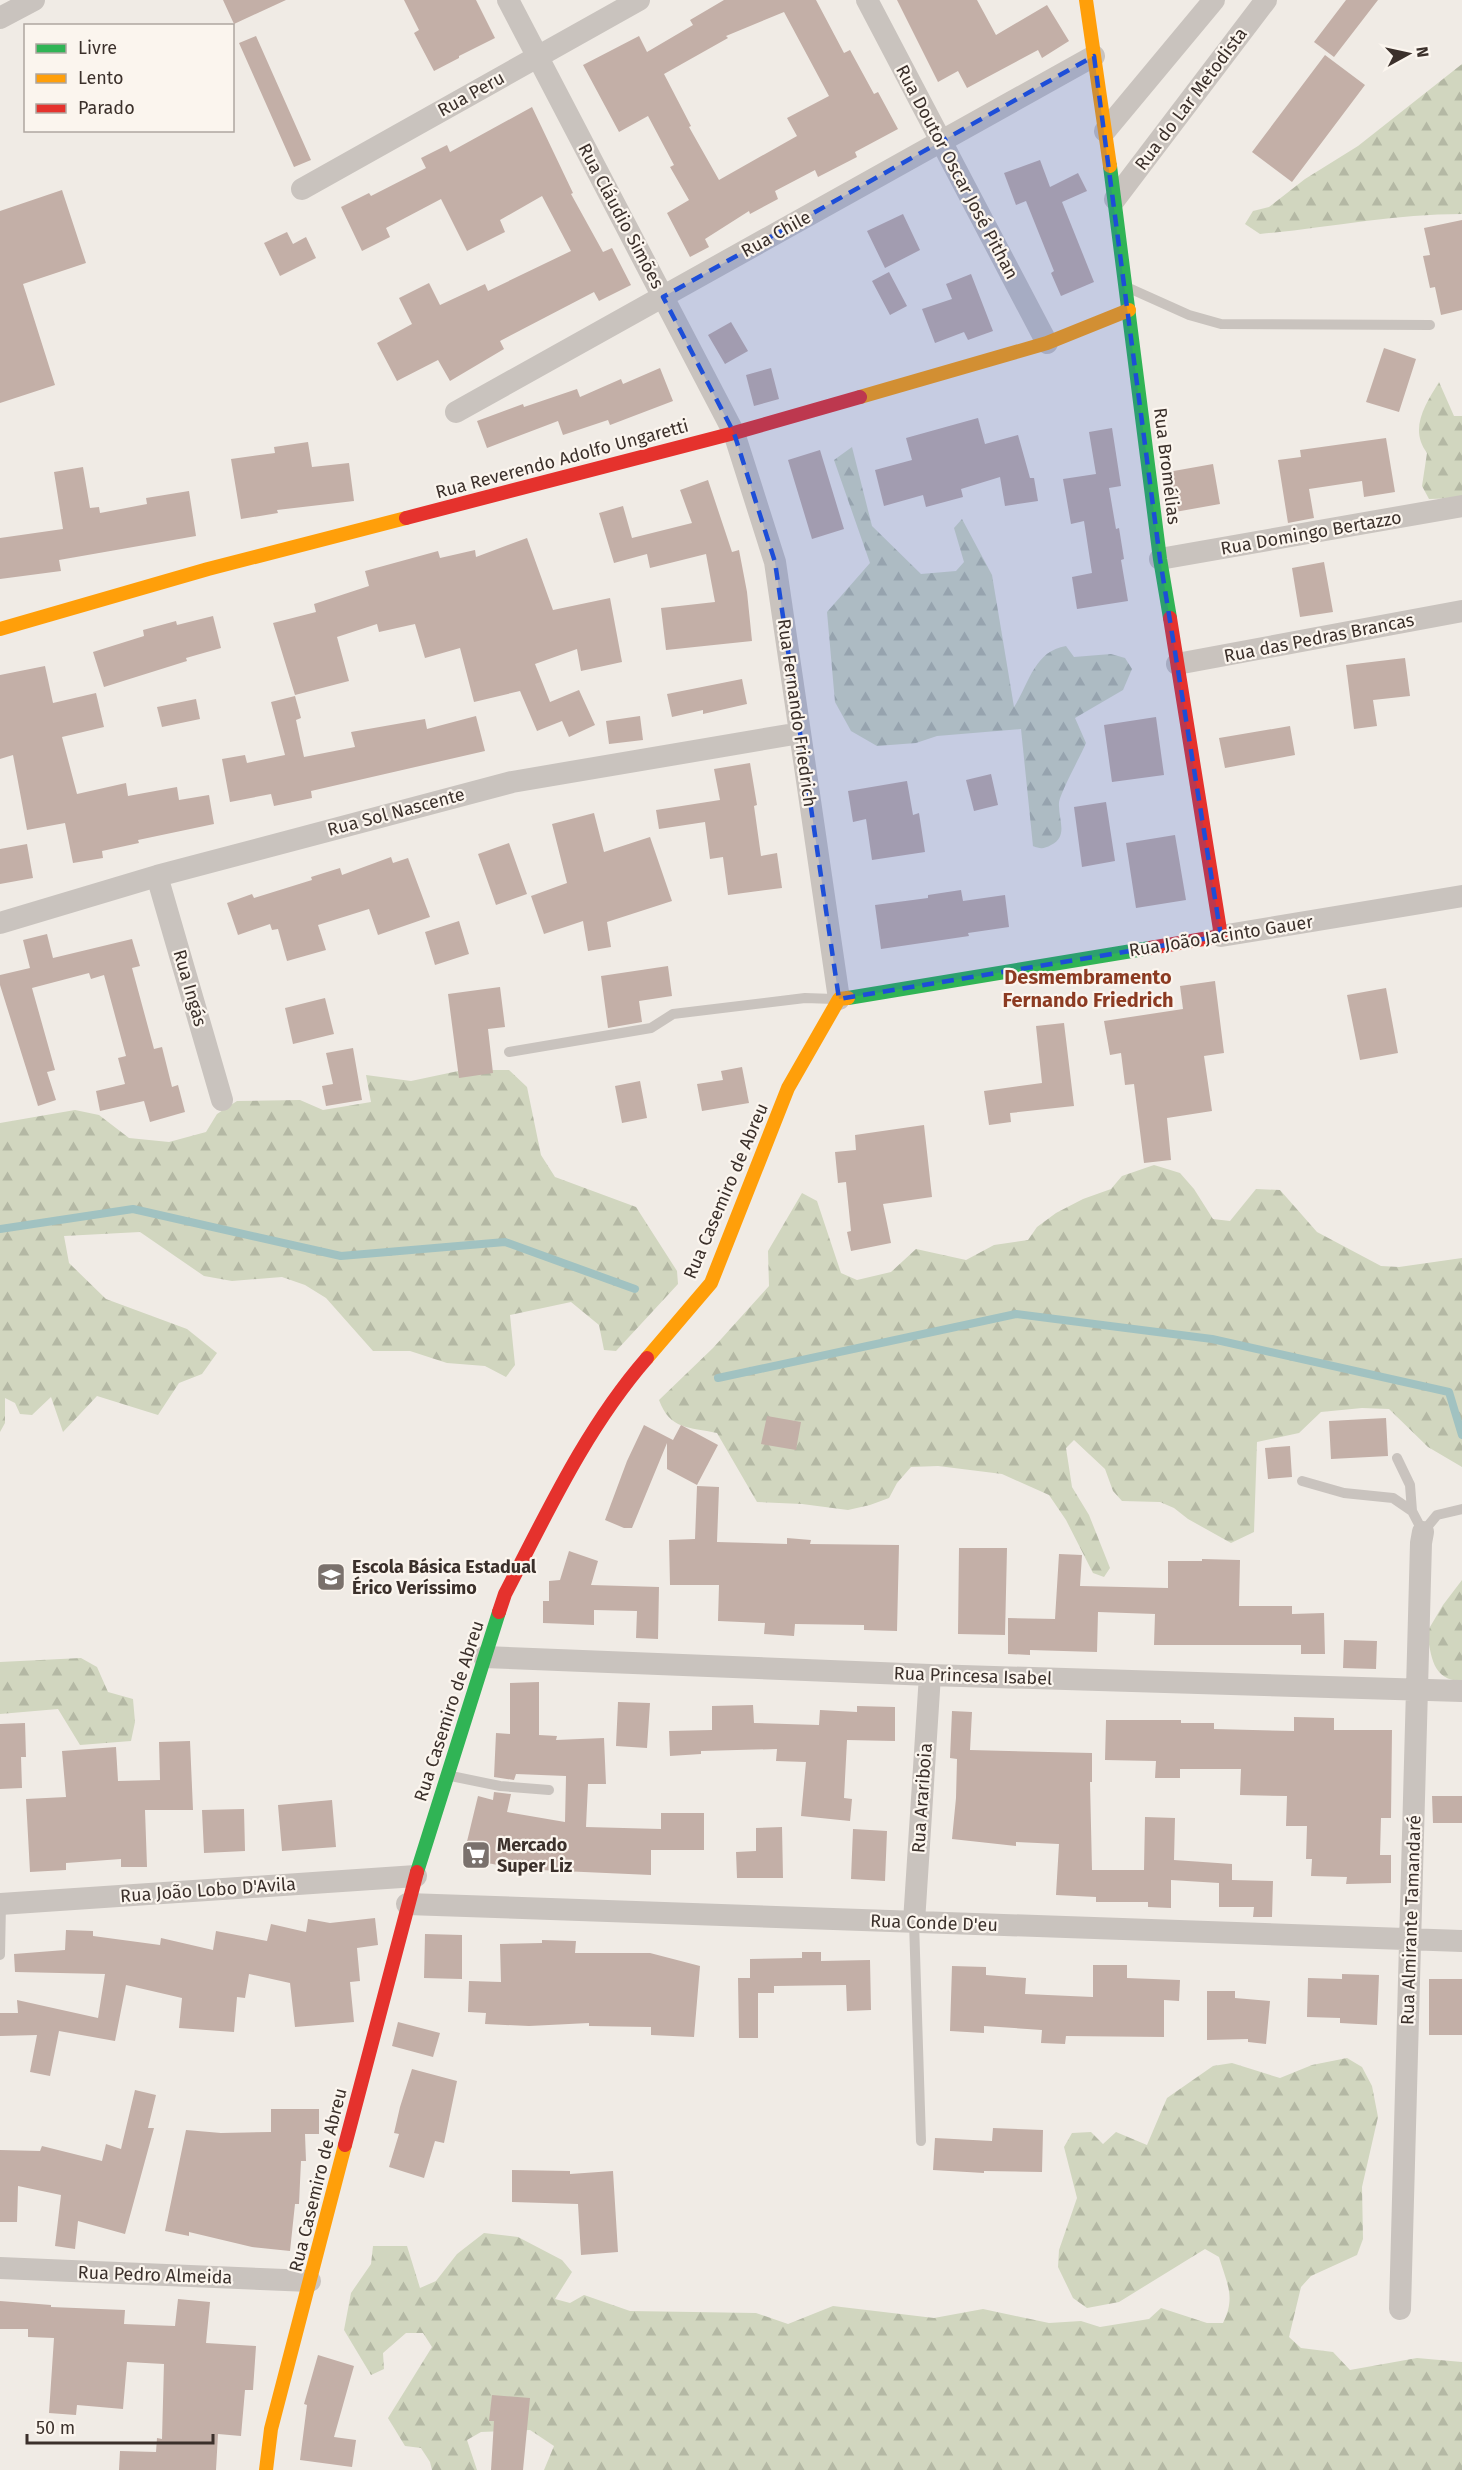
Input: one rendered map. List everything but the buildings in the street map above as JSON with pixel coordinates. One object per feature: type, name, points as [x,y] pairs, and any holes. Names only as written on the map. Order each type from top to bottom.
[{"type":"street","points":[[0,18],[34,0]]},
{"type":"street","name":"Rua Cláudio Simões","points":[[508,0],[734,433]]},
{"type":"street","name":"Rua Peru","points":[[303,189],[639,0]]},
{"type":"street","name":"Rua Doutor Oscar José Pithan","points":[[867,0],[940,143],[1047,343]]},
{"type":"street","name":"Rua Bromélias","points":[[1086,0],[1116,199],[1160,560],[1221,936]]},
{"type":"street","points":[[1105,131],[1214,0]]},
{"type":"street","name":"Rua do Lar Metodista","points":[[1116,199],[1266,0]]},
{"type":"street","name":"Rua Chile","points":[[456,412],[1094,56]]},
{"type":"street","name":"Rua Reverendo Adolfo Ungaretti","points":[[0,629],[208,569],[734,433],[1047,343],[1129,310]]},
{"type":"street","name":"Rua Fernando Friedrich","points":[[734,433],[775,562],[839,999]]},
{"type":"street","name":"Rua Domingo Bertazzo","points":[[1160,560],[1462,506]]},
{"type":"street","name":"Rua das Pedras Brancas","points":[[1177,664],[1462,611]]},
{"type":"street","name":"Rua Sol Nascente","points":[[0,923],[157,876],[512,782],[800,733]]},
{"type":"street","name":"Rua Ingás","points":[[157,876],[222,1100]]},
{"type":"street","name":"Rua João Jacinto Gauer","points":[[839,999],[1462,896]]},
{"type":"street","name":"Rua Casemiro de Abreu","points":[[266,2470],[272,2429],[407,1904],[506,1594],[576,1458],[624,1383],[711,1283],[788,1088],[839,999]]},
{"type":"street","name":"Rua Almirante Tamandaré","points":[[1400,2309],[1423,1532]]},
{"type":"street","name":"Rua Princesa Isabel","points":[[484,1657],[930,1675],[1462,1691]]},
{"type":"street","name":"Rua Arariboia","points":[[914,1922],[930,1675]]},
{"type":"street","name":"Rua João Lobo D'Avila","points":[[1,1904],[416,1876]]},
{"type":"street","name":"Rua Conde D'eu","points":[[407,1904],[1462,1941]]},
{"type":"street","name":"Rua Pedro Almeida","points":[[0,2268],[310,2281]]},
{"type":"lane","points":[[1126,287],[1189,315],[1221,324],[1430,326]]},
{"type":"lane","points":[[509,1052],[651,1028],[673,1014],[805,998],[839,999]]},
{"type":"lane","points":[[1397,1458],[1410,1485],[1412,1510],[1423,1532],[1437,1515],[1462,1509]]},
{"type":"lane","points":[[1302,1482],[1344,1493],[1394,1498],[1412,1510]]},
{"type":"lane","points":[[447,1775],[500,1786],[549,1790]]},
{"type":"lane","points":[[0,1955],[1,1904]]},
{"type":"lane","points":[[914,1922],[921,2141]]},
{"type":"highlighted area","points":[[1094,56],[1160,559],[1221,936],[839,999],[775,562],[734,433],[663,297]]},
{"type":"green space","points":[[1462,64],[1462,214],[1386,219],[1260,234],[1245,224],[1253,211],[1269,207],[1305,179],[1358,146]]},
{"type":"green space","points":[[1439,382],[1454,416],[1462,416],[1462,498],[1429,499],[1422,486],[1427,453],[1419,435],[1419,426],[1424,408]]},
{"type":"green space","points":[[852,447],[872,526],[921,574],[956,571],[964,562],[954,528],[962,519],[992,575],[1014,707],[1039,661],[1055,649],[1066,646],[1074,657],[1111,654],[1125,658],[1132,669],[1123,690],[1075,718],[1086,743],[1060,798],[1060,837],[1049,846],[1038,848],[1033,846],[1021,729],[937,736],[916,743],[877,746],[851,731],[835,702],[827,612],[870,563],[834,460]]},
{"type":"green space","points":[[463,1070],[509,1070],[527,1087],[541,1155],[555,1177],[636,1207],[677,1271],[678,1284],[616,1351],[604,1350],[599,1325],[571,1302],[510,1315],[515,1365],[506,1377],[485,1366],[447,1363],[410,1351],[373,1351],[326,1298],[305,1285],[282,1277],[232,1281],[204,1276],[140,1232],[64,1236],[69,1263],[106,1299],[187,1329],[217,1353],[202,1374],[179,1383],[158,1415],[97,1396],[63,1432],[51,1397],[32,1415],[20,1414],[15,1403],[5,1398],[5,1423],[0,1432],[0,1123],[75,1110],[99,1115],[129,1138],[169,1142],[206,1132],[217,1114],[237,1101],[300,1100],[323,1110],[371,1102],[366,1075],[411,1081]]},
{"type":"green space","points":[[1154,1165],[1180,1173],[1194,1189],[1213,1219],[1230,1221],[1256,1189],[1280,1190],[1317,1232],[1381,1266],[1399,1267],[1462,1258],[1462,1467],[1428,1447],[1389,1409],[1362,1408],[1321,1412],[1299,1433],[1257,1442],[1254,1532],[1231,1543],[1188,1519],[1174,1508],[1160,1502],[1122,1501],[1113,1491],[1105,1469],[1074,1440],[1066,1448],[1072,1487],[1089,1515],[1110,1568],[1104,1577],[1093,1573],[1066,1520],[1049,1495],[1002,1474],[938,1466],[911,1467],[897,1483],[889,1498],[848,1510],[802,1504],[757,1502],[717,1433],[682,1426],[669,1417],[659,1400],[713,1348],[769,1286],[768,1251],[802,1193],[817,1201],[841,1273],[857,1280],[891,1272],[916,1249],[966,1260],[994,1245],[1028,1240],[1037,1227],[1056,1213],[1083,1199],[1111,1189],[1122,1176]]},
{"type":"green space","points":[[1462,1580],[1462,1681],[1444,1677],[1439,1672],[1432,1658],[1427,1632],[1443,1605]]},
{"type":"green space","points":[[81,1658],[97,1667],[108,1692],[133,1699],[135,1722],[131,1741],[80,1745],[58,1709],[0,1714],[0,1662]]},
{"type":"green space","points":[[1347,2058],[1362,2067],[1372,2086],[1378,2117],[1362,2187],[1363,2239],[1357,2255],[1311,2276],[1301,2287],[1289,2337],[1301,2348],[1333,2352],[1350,2370],[1417,2358],[1462,2362],[1462,2470],[544,2470],[554,2446],[530,2430],[481,2432],[467,2440],[477,2470],[432,2470],[421,2448],[405,2446],[388,2418],[432,2347],[423,2333],[406,2333],[383,2353],[384,2369],[371,2375],[344,2330],[351,2293],[371,2264],[373,2246],[407,2246],[420,2288],[436,2281],[457,2254],[484,2233],[518,2237],[562,2260],[572,2272],[555,2299],[570,2303],[584,2295],[630,2311],[756,2313],[788,2324],[833,2306],[934,2318],[983,2309],[1049,2323],[1081,2321],[1100,2327],[1149,2319],[1161,2308],[1207,2323],[1223,2323],[1229,2306],[1229,2290],[1219,2257],[1205,2249],[1119,2302],[1087,2308],[1073,2298],[1058,2267],[1059,2250],[1077,2198],[1064,2147],[1072,2133],[1091,2132],[1103,2144],[1116,2132],[1147,2145],[1167,2098],[1213,2066],[1232,2063],[1280,2078],[1312,2065]]},
{"type":"waterway","points":[[0,1229],[133,1209],[341,1256],[505,1242],[635,1289]]},
{"type":"waterway","points":[[718,1378],[1016,1314],[1212,1339],[1449,1392],[1462,1435]]},
{"type":"traffic: fast","points":[[1110,166],[1160,559],[1170,618]]},
{"type":"traffic: fast","points":[[848,998],[1150,948]]},
{"type":"traffic: fast","points":[[417,1872],[499,1612]]},
{"type":"traffic: slow","points":[[1086,0],[1110,166]]},
{"type":"traffic: slow","points":[[860,397],[1047,343],[1129,310]]},
{"type":"traffic: slow","points":[[0,629],[208,569],[406,518]]},
{"type":"traffic: slow","points":[[647,1358],[711,1283],[788,1088],[839,999],[848,998]]},
{"type":"traffic: slow","points":[[266,2470],[271,2429],[345,2145]]},
{"type":"traffic: jam","points":[[406,518],[734,433],[860,397]]},
{"type":"traffic: jam","points":[[1150,948],[1221,936],[1170,618]]},
{"type":"traffic: jam","points":[[499,1612],[505,1594],[552,1502],[586,1442],[625,1385],[647,1358]]},
{"type":"traffic: jam","points":[[345,2145],[417,1872]]},
{"type":"place","name":"Escola Básica Estadual Érico Veríssimo","points":[[331,1577]]},
{"type":"place","name":"Mercado Super Liz","points":[[476,1855]]},
{"type":"district","name":"Desmembramento Fernando Friedrich","points":[[1088,988]]}]
